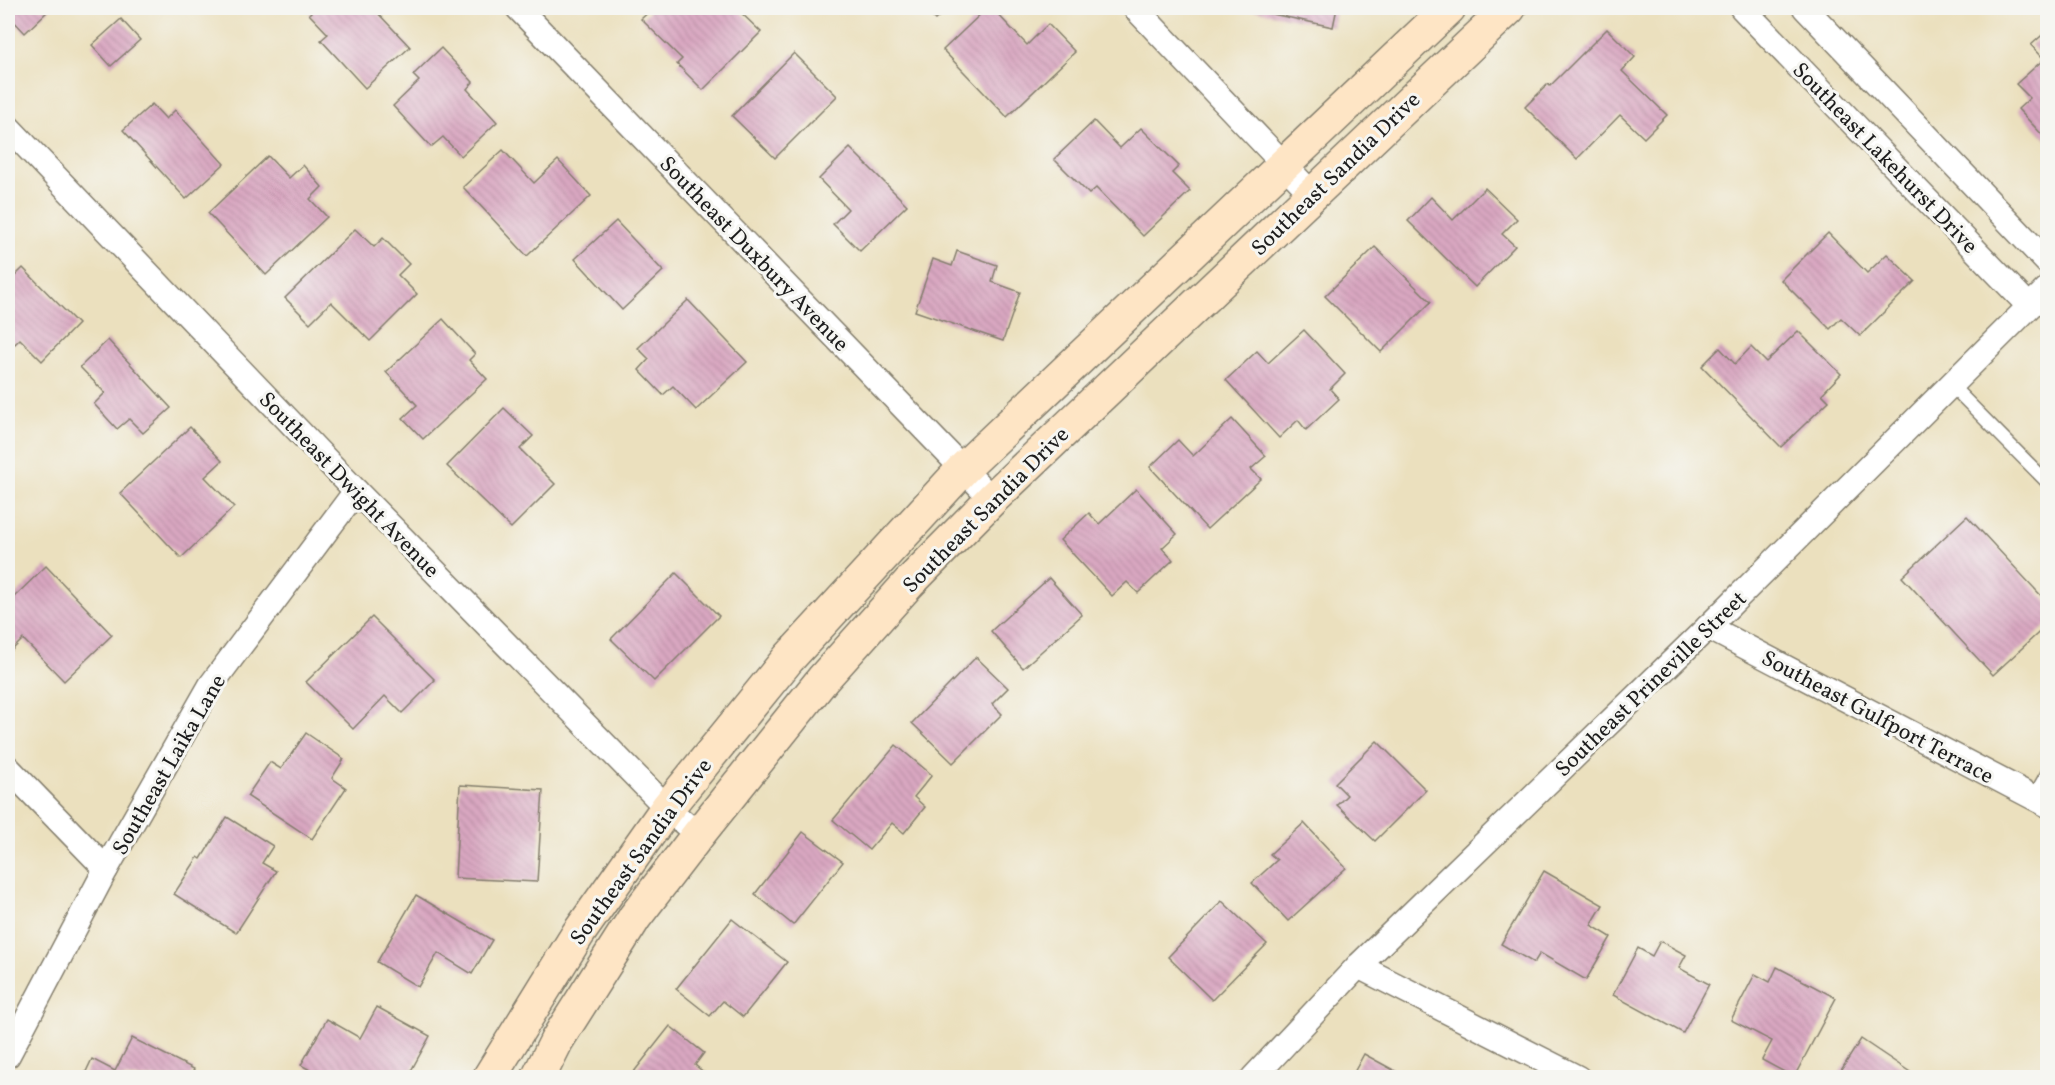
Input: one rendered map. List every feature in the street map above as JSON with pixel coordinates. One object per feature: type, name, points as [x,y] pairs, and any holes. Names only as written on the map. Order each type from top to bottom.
[{"type":"street","name":"Southeast Duxbury Avenue","points":[[518,8],[992,499]]},
{"type":"street","points":[[1135,8],[1313,195]]},
{"type":"street","name":"Southeast Sandia Drive","points":[[489,1077],[578,934],[667,808],[788,659],[963,469],[1449,8]]},
{"type":"street","name":"Southeast Sandia Drive","points":[[538,1077],[557,1040],[635,917],[823,678],[909,583],[992,499],[1509,8]]},
{"type":"street","name":"Southeast Lakehurst Drive","points":[[1742,8],[2029,306]]},
{"type":"street","name":"Southeast Lakehurst Drive","points":[[1805,8],[2048,263]]},
{"type":"street","name":"Southeast Dwight Avenue","points":[[8,127],[356,491],[667,808],[698,835]]},
{"type":"street","name":"Southeast Prineville Street","points":[[1253,1077],[1358,966],[1708,627],[2048,288]]},
{"type":"street","name":"Southeast Laika Lane","points":[[8,1055],[106,869],[211,686],[356,491]]},
{"type":"street","name":"Southeast Gulfport Terrace","points":[[1708,627],[2040,801]]},
{"type":"street","points":[[8,768],[106,869]]},
{"type":"street","points":[[1358,966],[1578,1077]]},
{"type":"lane","points":[[1951,385],[2048,483]]},
{"type":"lane","points":[[2040,801],[2048,772]]},
{"type":"building","points":[[8,8],[51,8],[25,33],[8,15]]},
{"type":"building","points":[[315,8],[373,8],[410,47],[365,88],[321,40],[328,34],[309,14]]},
{"type":"building","points":[[653,8],[736,8],[761,32],[703,90],[677,64],[682,59],[641,19]]},
{"type":"building","points":[[923,8],[949,8],[935,20]]},
{"type":"building","points":[[987,8],[992,8],[1027,45],[1048,24],[1075,52],[1007,117],[943,50]]},
{"type":"building","points":[[1244,8],[1337,8],[1333,27]]},
{"type":"building","points":[[121,19],[140,40],[111,66],[92,45]]},
{"type":"building","points":[[1607,29],[1635,57],[1622,71],[1667,115],[1644,138],[1620,115],[1577,159],[1525,107],[1548,84],[1550,86]]},
{"type":"building","points":[[2048,30],[2048,141],[2018,109],[2030,98],[2016,84],[2044,59],[2031,45]]},
{"type":"building","points":[[441,48],[473,82],[467,89],[497,122],[461,156],[443,137],[431,147],[393,106],[419,81],[413,75]]},
{"type":"building","points":[[794,53],[837,96],[775,158],[732,116]]},
{"type":"building","points":[[152,104],[166,119],[175,110],[224,164],[186,199],[123,130]]},
{"type":"building","points":[[1094,121],[1120,148],[1141,128],[1179,166],[1172,173],[1190,191],[1143,236],[1096,188],[1089,194],[1054,159]]},
{"type":"building","points":[[850,148],[907,205],[860,251],[833,224],[848,209],[819,179]]},
{"type":"building","points":[[503,150],[534,183],[558,160],[591,196],[527,256],[463,187]]},
{"type":"building","points":[[268,156],[289,178],[303,165],[322,187],[310,199],[327,217],[266,275],[208,213]]},
{"type":"building","points":[[1485,188],[1517,219],[1502,234],[1515,246],[1475,287],[1408,221],[1431,197],[1453,220]]},
{"type":"building","points":[[616,221],[663,271],[622,310],[575,259]]},
{"type":"building","points":[[355,229],[374,247],[383,238],[409,264],[398,275],[417,294],[370,341],[331,302],[310,323],[285,298]]},
{"type":"building","points":[[1828,233],[1867,273],[1887,254],[1915,281],[1860,336],[1841,318],[1830,329],[1781,280]]},
{"type":"building","points":[[1375,247],[1431,302],[1381,352],[1325,296]]},
{"type":"building","points":[[957,251],[997,265],[992,282],[1020,292],[1003,341],[915,311],[933,259],[952,266]]},
{"type":"building","points":[[23,268],[78,324],[42,361],[20,339],[15,344],[8,337],[8,283]]},
{"type":"building","points":[[688,300],[747,362],[696,410],[673,386],[663,395],[639,370],[649,359],[638,348]]},
{"type":"building","points":[[443,319],[475,354],[469,360],[487,379],[423,439],[403,418],[417,405],[386,372]]},
{"type":"building","points":[[1304,330],[1345,374],[1330,389],[1339,399],[1306,430],[1298,420],[1279,438],[1226,380],[1257,351],[1268,363]]},
{"type":"building","points":[[1798,331],[1841,374],[1822,394],[1829,401],[1781,447],[1702,366],[1720,348],[1735,364],[1751,347],[1766,362]]},
{"type":"building","points":[[108,340],[171,408],[143,433],[129,419],[117,429],[94,404],[105,393],[80,367]]},
{"type":"building","points":[[504,408],[533,436],[520,449],[555,484],[511,528],[447,466]]},
{"type":"building","points":[[1232,419],[1266,456],[1251,469],[1261,479],[1207,529],[1150,467],[1178,440],[1193,456]]},
{"type":"building","points":[[190,427],[222,461],[205,477],[234,507],[181,558],[120,493]]},
{"type":"building","points":[[1136,489],[1177,534],[1162,548],[1173,560],[1138,593],[1127,582],[1112,596],[1060,540],[1089,513],[1099,524]]},
{"type":"building","points":[[1967,516],[2048,603],[2048,624],[1993,675],[1902,577]]},
{"type":"building","points":[[46,566],[112,635],[64,681],[23,639],[8,654],[8,591],[14,597]]},
{"type":"building","points":[[676,573],[719,616],[654,681],[611,639]]},
{"type":"building","points":[[1049,578],[1082,615],[1023,668],[991,631]]},
{"type":"building","points":[[372,617],[435,680],[402,713],[385,696],[353,729],[306,682]]},
{"type":"building","points":[[976,657],[1008,688],[992,704],[1002,714],[953,763],[912,723]]},
{"type":"building","points":[[306,733],[344,759],[332,778],[346,788],[312,839],[247,796],[270,762],[281,769]]},
{"type":"building","points":[[1377,741],[1426,790],[1375,841],[1337,805],[1347,795],[1335,783]]},
{"type":"building","points":[[896,745],[932,775],[914,797],[925,807],[904,833],[892,823],[869,850],[833,820]]},
{"type":"building","points":[[460,785],[543,790],[537,882],[455,878]]},
{"type":"building","points":[[227,817],[273,846],[262,863],[276,871],[236,933],[174,894],[198,857],[201,859]]},
{"type":"building","points":[[1304,823],[1346,868],[1288,921],[1252,883],[1277,860],[1270,854]]},
{"type":"building","points":[[803,832],[843,862],[793,925],[755,894]]},
{"type":"building","points":[[1544,871],[1603,905],[1591,925],[1611,937],[1586,980],[1540,953],[1534,963],[1501,944]]},
{"type":"building","points":[[416,895],[492,940],[472,974],[438,953],[418,987],[377,962]]},
{"type":"building","points":[[1222,901],[1267,944],[1212,1000],[1168,957]]},
{"type":"building","points":[[732,919],[787,962],[743,1017],[723,1001],[710,1016],[676,989]]},
{"type":"building","points":[[1660,941],[1686,955],[1679,968],[1709,984],[1683,1033],[1613,995],[1638,948],[1652,956]]},
{"type":"building","points":[[1777,967],[1836,998],[1794,1077],[1762,1060],[1772,1041],[1731,1020],[1755,974],[1770,982]]},
{"type":"building","points":[[377,1007],[430,1036],[407,1078],[324,1078],[301,1065],[327,1019],[360,1038]]},
{"type":"building","points":[[670,1026],[704,1053],[695,1065],[711,1078],[629,1078]]},
{"type":"building","points":[[132,1038],[194,1069],[190,1078],[83,1078],[92,1059],[115,1071]]},
{"type":"building","points":[[1861,1039],[1919,1078],[1836,1078]]},
{"type":"building","points":[[1364,1054],[1408,1078],[1351,1078]]}]
